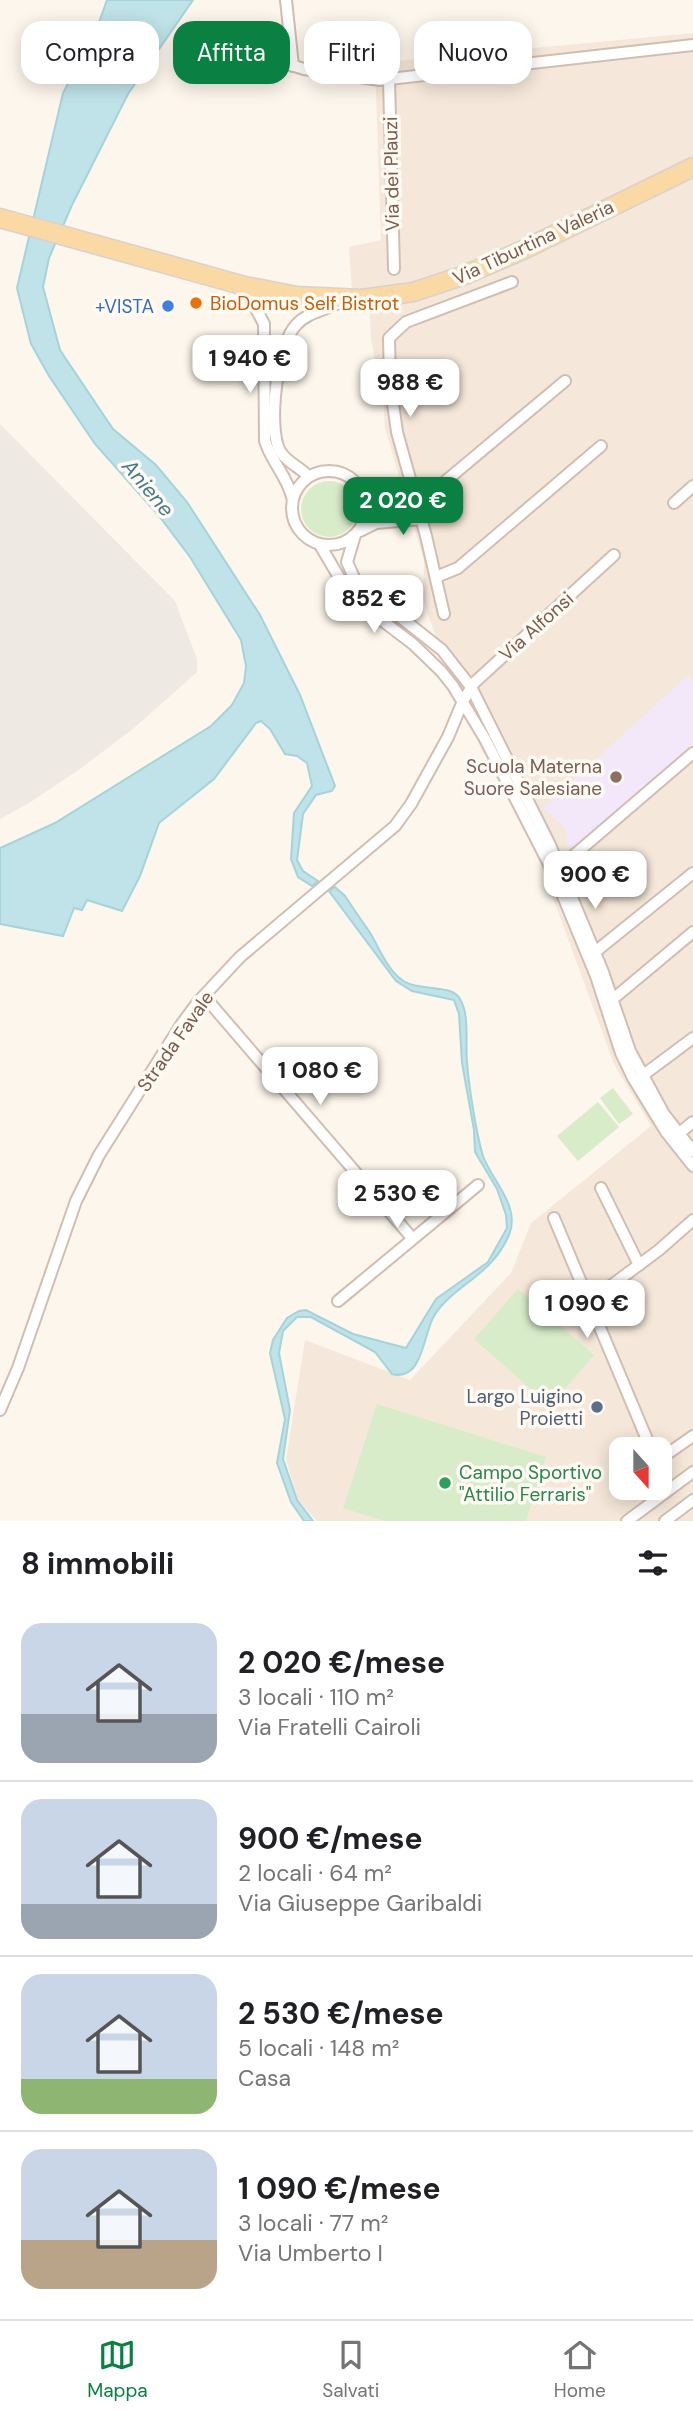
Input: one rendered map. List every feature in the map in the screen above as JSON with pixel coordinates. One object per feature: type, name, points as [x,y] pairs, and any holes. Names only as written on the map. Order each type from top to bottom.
[{"type":"main road","name":"Via Tiburtina Valeria","points":[[0,218],[230,281],[297,296],[345,299],[405,293],[462,276],[523,250],[693,167]]},
{"type":"street","points":[[286,0],[293,66]]},
{"type":"street","points":[[400,79],[693,45]]},
{"type":"street","points":[[290,65],[304,68]]},
{"type":"street","name":"Via dei Plauzi","points":[[389,84],[394,269]]},
{"type":"street","points":[[230,281],[251,299],[264,324],[265,441],[286,479],[292,497],[291,509],[299,532],[320,545],[350,596],[425,655],[446,676],[463,701],[502,768],[552,872],[596,976],[630,1072],[666,1132],[693,1166]]},
{"type":"street","points":[[444,614],[394,419],[389,338],[406,322],[512,282]]},
{"type":"street","points":[[308,476],[285,457],[275,438],[278,366],[283,344],[296,324],[345,299]]},
{"type":"street","points":[[417,505],[565,381]]},
{"type":"street","points":[[436,577],[458,568],[601,446]]},
{"type":"street","points":[[292,497],[308,476],[320,471],[343,473],[359,486],[370,514],[381,522]]},
{"type":"street","points":[[674,503],[693,485]]},
{"type":"street","points":[[367,506],[347,562],[356,582],[442,650],[471,687],[559,867],[595,952],[630,1051],[642,1076],[678,1134],[693,1151]]},
{"type":"street","points":[[320,545],[339,544],[381,522],[421,519]]},
{"type":"street","name":"Via Alfonsi","points":[[463,701],[485,671],[614,555]]},
{"type":"street","name":"Strada Favale","points":[[0,1410],[18,1368],[64,1231],[85,1183],[106,1143],[176,1034],[204,996],[249,949],[392,830],[411,804],[449,737],[463,701]]},
{"type":"street","points":[[559,867],[693,752]]},
{"type":"street","points":[[595,952],[693,873]]},
{"type":"street","points":[[613,999],[693,932]]},
{"type":"street","points":[[204,996],[412,1238]]},
{"type":"street","points":[[642,1076],[693,1038]]},
{"type":"street","points":[[678,1134],[693,1122]]},
{"type":"street","points":[[338,1301],[478,1185]]},
{"type":"street","points":[[601,1188],[639,1265]]},
{"type":"street","points":[[554,1218],[646,1437]]},
{"type":"street","points":[[589,1302],[693,1220]]},
{"type":"street","points":[[672,1451],[693,1436]]},
{"type":"street","points":[[672,1488],[693,1472]]},
{"type":"street","points":[[627,1521],[656,1500]]},
{"type":"street","points":[[665,1521],[693,1500]]},
{"type":"shaded area","points":[[693,33],[693,1521],[317,1521],[297,1499],[286,1459],[305,1340],[410,1380],[511,1273],[531,1223],[651,1126],[614,1064],[539,860],[463,713],[423,600],[424,561],[385,428],[383,398],[371,340],[369,292],[352,292],[349,247],[381,240],[376,84],[400,84],[400,61],[414,59],[414,84],[532,84],[532,48]]},
{"type":"shaded area","points":[[0,424],[175,601],[197,659],[197,672],[134,728],[80,769],[0,819]]},
{"type":"shaded area","name":"Scuola Materna Suore Salesiane","points":[[688,675],[693,682],[693,746],[572,847],[567,847],[566,829],[543,808]]},
{"type":"green space","points":[[324,481],[334,481],[349,489],[355,498],[355,520],[349,529],[334,537],[324,537],[306,525],[301,514],[301,504],[313,486]]},
{"type":"green space","points":[[613,1088],[633,1114],[619,1124],[600,1098]]},
{"type":"green space","points":[[598,1102],[619,1127],[578,1161],[557,1136]]},
{"type":"green space","points":[[518,1289],[594,1355],[550,1406],[474,1339]]},
{"type":"green space","name":"Campo Sportivo \"Attilio Ferraris\"","points":[[377,1404],[546,1457],[526,1521],[384,1521],[343,1508]]},
{"type":"water","points":[[107,0],[193,0],[178,21],[173,21],[173,29],[159,49],[159,21],[100,21]]},
{"type":"water","name":"Aniene","points":[[68,84],[135,84],[72,205],[49,258],[43,287],[60,350],[113,429],[156,465],[187,502],[260,615],[300,695],[335,786],[332,791],[316,795],[303,814],[297,860],[303,871],[318,881],[312,886],[298,877],[291,859],[294,813],[312,786],[307,763],[297,756],[285,754],[270,729],[261,721],[256,723],[214,779],[159,823],[140,876],[122,911],[87,900],[82,910],[74,908],[63,936],[0,924],[0,848],[55,823],[211,726],[232,705],[244,683],[246,666],[241,640],[190,557],[159,516],[95,444],[31,344],[17,288],[63,93]]},
{"type":"water","points":[[335,887],[345,896],[396,975],[409,984],[449,991],[460,999],[465,1013],[468,1072],[480,1146],[487,1165],[504,1194],[512,1224],[509,1235],[492,1261],[442,1305],[430,1324],[416,1364],[402,1375],[392,1374],[375,1352],[311,1317],[297,1317],[283,1331],[279,1353],[290,1410],[283,1459],[297,1500],[313,1521],[304,1521],[291,1502],[277,1463],[285,1419],[270,1353],[273,1340],[287,1318],[306,1310],[353,1334],[406,1348],[436,1299],[488,1262],[507,1228],[506,1215],[497,1189],[475,1152],[474,1130],[462,1063],[459,1014],[454,1000],[412,991],[396,981],[329,891]]},
{"type":"place","name":"BioDomus Self Bistrot","points":[[196,303]]},
{"type":"place","name":"+VISTA","points":[[168,306]]},
{"type":"place","name":"Scuola Materna Suore Salesiane","points":[[616,777]]},
{"type":"place","name":"Largo Luigino Proietti","points":[[597,1407]]},
{"type":"place","name":"Campo Sportivo \"Attilio Ferraris\"","points":[[445,1483]]}]
